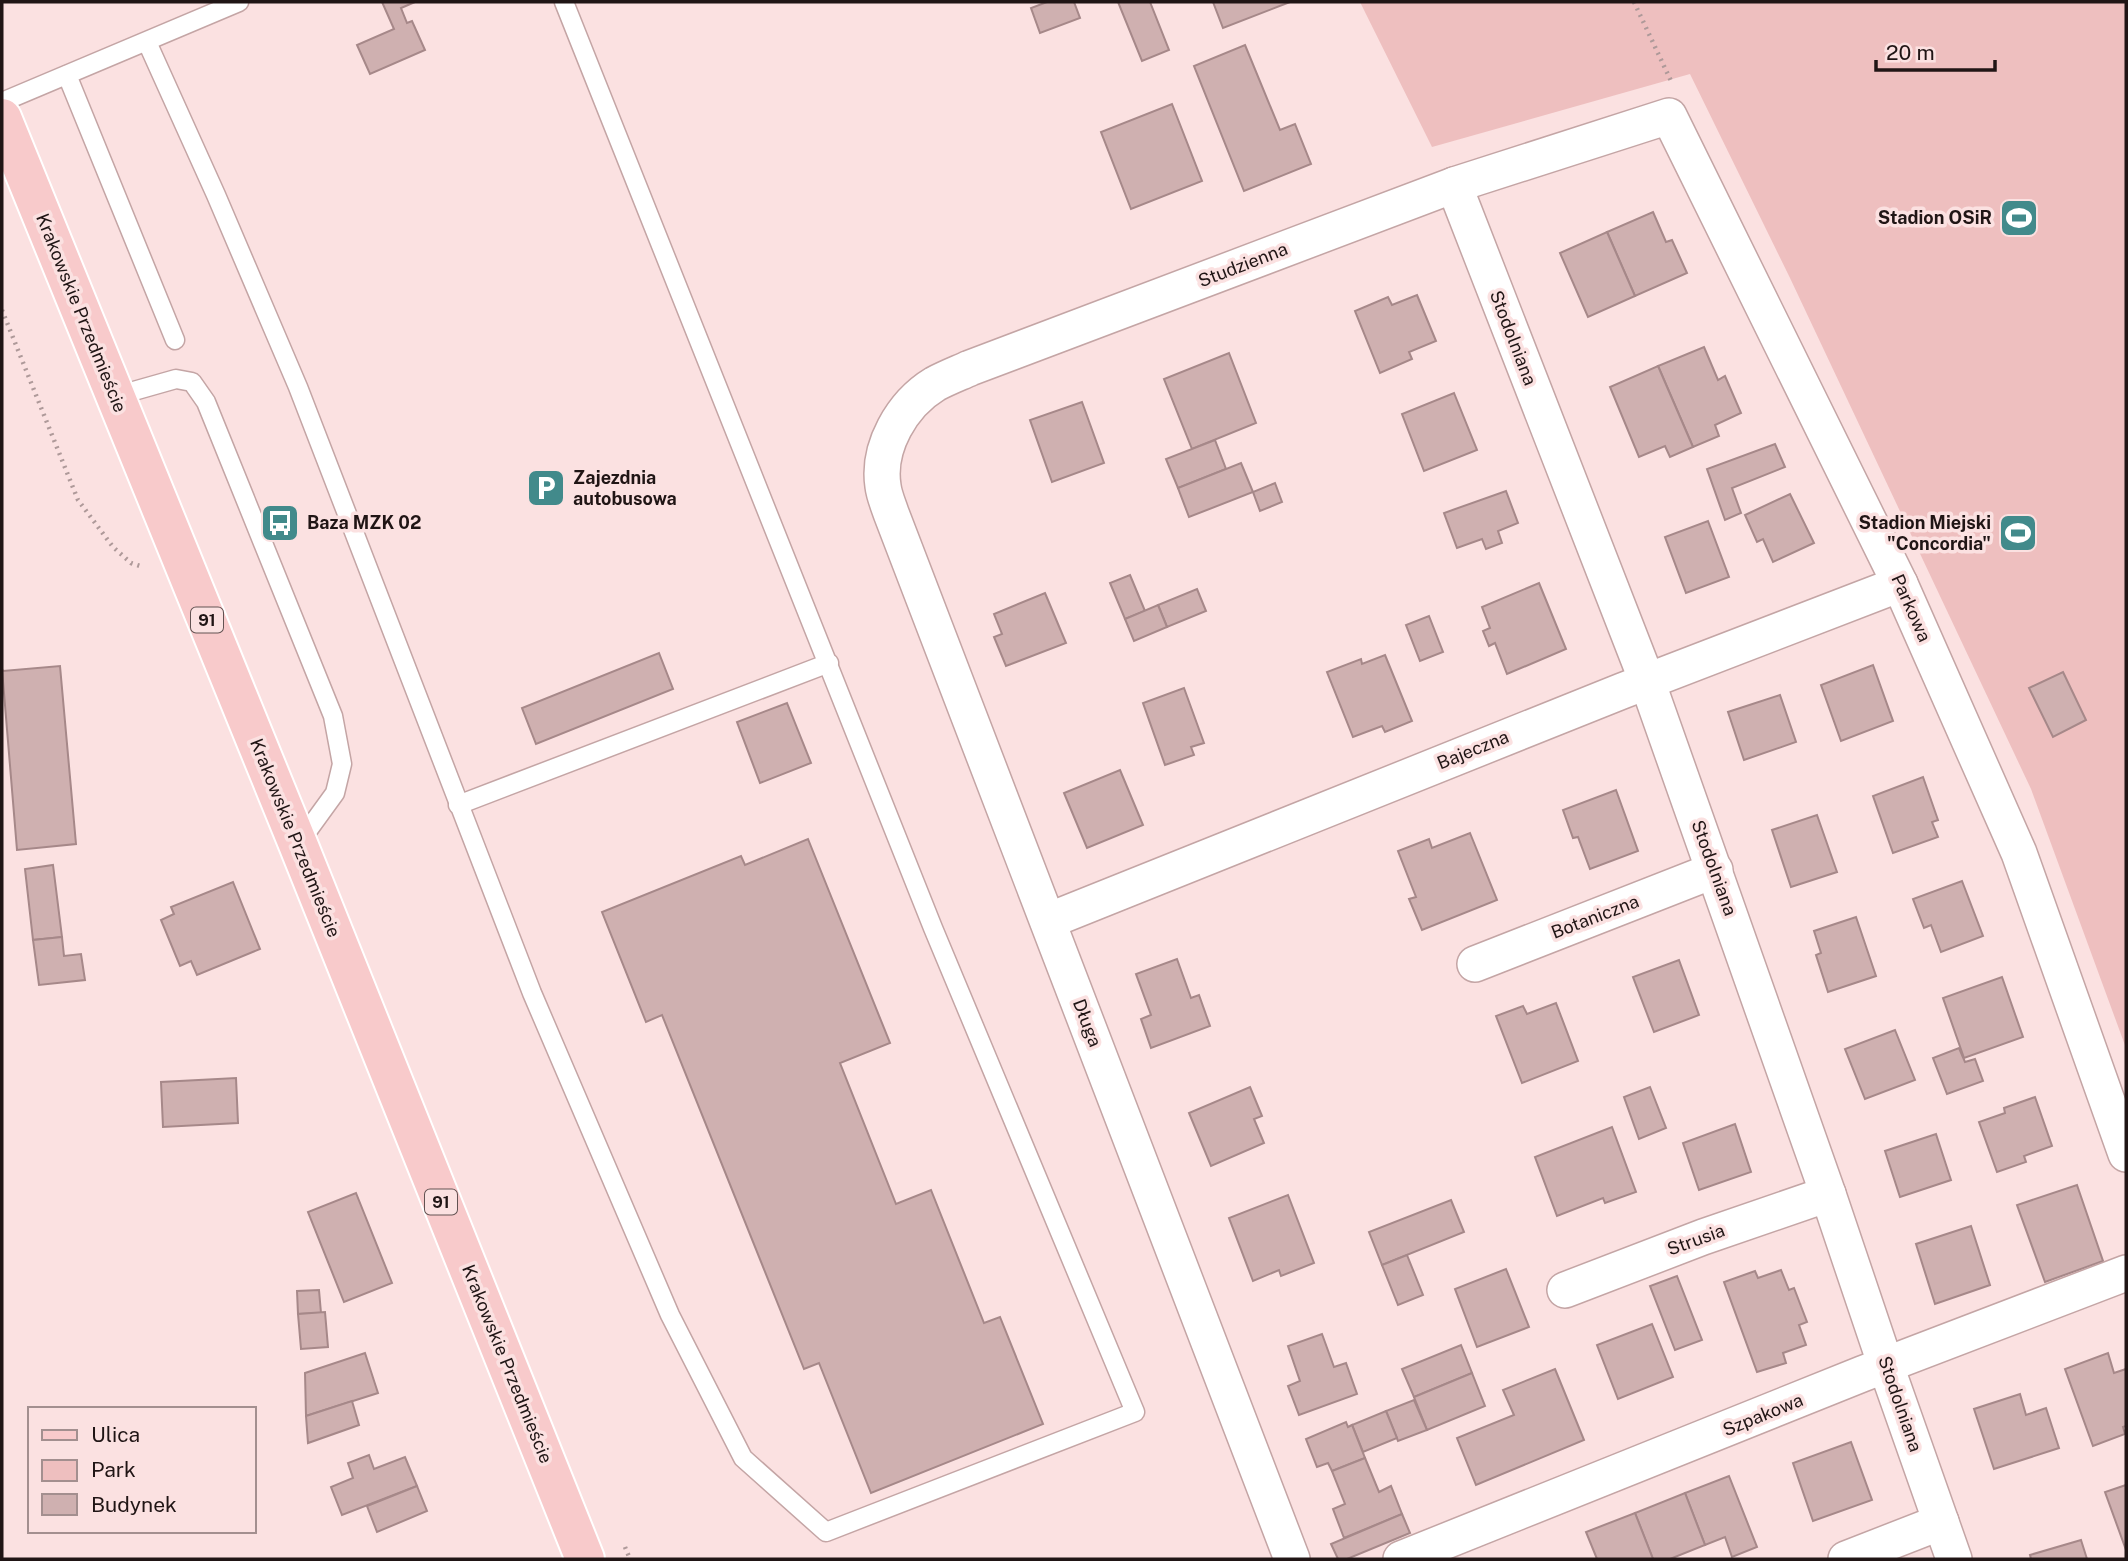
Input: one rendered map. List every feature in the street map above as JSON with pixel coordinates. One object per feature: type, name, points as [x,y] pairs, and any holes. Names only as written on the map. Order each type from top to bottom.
[{"type":"main road","name":"Krakowskie Przedmieście","points":[[2,118],[586,1559]]},
{"type":"street","name":"Studzienna","points":[[883,486],[884,453],[905,411],[934,385],[970,368],[1454,185],[1669,117]]},
{"type":"street","name":"Parkowa","points":[[1669,117],[1900,584],[2019,853],[2126,1154]]},
{"type":"street","name":"Stodolniana","points":[[1454,185],[1647,681],[1954,1559]]},
{"type":"street","name":"Długa","points":[[883,486],[891,513],[1292,1559]]},
{"type":"street","name":"Bajeczna","points":[[1048,921],[1647,681],[1900,584]]},
{"type":"street","name":"Botaniczna","points":[[1475,964],[1715,870]]},
{"type":"street","name":"Strusia","points":[[1565,1290],[1703,1237],[1828,1194]]},
{"type":"street","name":"Szpakowa","points":[[1401,1559],[2126,1273]]},
{"type":"street","points":[[1846,1559],[1941,1522]]},
{"type":"lane","points":[[2,102],[239,2]]},
{"type":"lane","points":[[147,42],[298,387],[532,993],[670,1315],[743,1458],[827,1532],[1135,1412],[933,928],[564,2]]},
{"type":"lane","points":[[67,75],[175,340]]},
{"type":"lane","points":[[116,396],[176,379],[192,382],[206,402],[333,716],[342,764],[335,793],[298,844]]},
{"type":"lane","points":[[458,805],[828,663]]},
{"type":"path","points":[[1634,2],[1671,79],[1669,117]]},
{"type":"green space","name":"Stadion Miejski \"Concordia\"","points":[[1360,2],[2126,2],[2126,1048],[2031,789],[1790,278],[1690,74],[1432,147]]},
{"type":"building","points":[[382,2],[415,2],[401,8],[407,23],[412,21],[425,50],[370,74],[357,45],[394,29]]},
{"type":"building","points":[[1047,2],[1074,2],[1080,18],[1040,33],[1031,8]]},
{"type":"building","points":[[1118,2],[1150,2],[1169,50],[1142,61]]},
{"type":"building","points":[[1213,2],[1290,2],[1223,28]]},
{"type":"building","points":[[1245,45],[1280,130],[1295,124],[1311,164],[1244,191],[1194,66]]},
{"type":"building","points":[[1172,104],[1202,181],[1131,209],[1101,132]]},
{"type":"building","points":[[1653,212],[1666,242],[1672,240],[1687,273],[1635,296],[1607,232]]},
{"type":"building","points":[[1607,232],[1635,296],[1588,317],[1560,253]]},
{"type":"building","points":[[1417,295],[1436,341],[1409,352],[1412,359],[1380,373],[1355,311],[1388,297],[1392,305]]},
{"type":"building","points":[[1704,347],[1718,380],[1725,376],[1741,413],[1715,425],[1719,436],[1693,447],[1658,366]]},
{"type":"building","points":[[1229,353],[1256,423],[1192,449],[1164,379]]},
{"type":"building","points":[[1658,366],[1693,447],[1670,457],[1665,446],[1639,457],[1610,387]]},
{"type":"building","points":[[1454,393],[1477,450],[1424,471],[1402,414]]},
{"type":"building","points":[[1082,402],[1104,463],[1052,482],[1030,420]]},
{"type":"building","points":[[1215,440],[1226,469],[1178,488],[1166,459]]},
{"type":"building","points":[[1775,444],[1785,467],[1732,488],[1741,513],[1725,520],[1707,469]]},
{"type":"building","points":[[1241,463],[1253,492],[1189,517],[1178,488]]},
{"type":"building","points":[[1275,483],[1282,502],[1260,511],[1253,492]]},
{"type":"building","points":[[1506,491],[1518,523],[1498,531],[1502,543],[1486,549],[1482,539],[1457,548],[1444,513]]},
{"type":"building","points":[[1790,494],[1814,543],[1773,562],[1763,539],[1757,542],[1745,515]]},
{"type":"building","points":[[1708,521],[1729,577],[1686,593],[1665,537]]},
{"type":"building","points":[[1130,575],[1145,611],[1125,619],[1110,583]]},
{"type":"building","points":[[1539,583],[1566,649],[1507,674],[1495,643],[1489,646],[1483,631],[1490,628],[1482,607]]},
{"type":"building","points":[[1197,589],[1206,611],[1167,627],[1158,605]]},
{"type":"building","points":[[1045,593],[1066,643],[1006,666],[994,637],[1002,634],[994,614]]},
{"type":"building","points":[[1158,605],[1167,627],[1134,641],[1125,619]]},
{"type":"building","points":[[1429,616],[1443,652],[1420,661],[1406,625]]},
{"type":"building","points":[[659,653],[673,689],[536,744],[522,708]]},
{"type":"building","points":[[1385,655],[1412,721],[1385,732],[1382,726],[1353,737],[1327,672],[1361,659],[1362,664]]},
{"type":"building","points":[[1873,665],[1893,721],[1841,741],[1821,685]]},
{"type":"building","points":[[60,666],[76,844],[17,850],[2,669]]},
{"type":"building","points":[[2063,672],[2086,720],[2053,737],[2029,688]]},
{"type":"building","points":[[1184,688],[1204,743],[1191,747],[1194,755],[1165,765],[1143,703]]},
{"type":"building","points":[[1780,695],[1796,742],[1744,760],[1728,712]]},
{"type":"building","points":[[787,703],[811,763],[760,783],[737,722]]},
{"type":"building","points":[[1120,770],[1143,825],[1087,848],[1064,793]]},
{"type":"building","points":[[1923,777],[1938,820],[1932,822],[1938,837],[1893,853],[1873,796]]},
{"type":"building","points":[[1616,790],[1638,851],[1590,869],[1578,837],[1573,838],[1563,810]]},
{"type":"building","points":[[1817,815],[1837,872],[1791,887],[1772,830]]},
{"type":"building","points":[[1470,833],[1497,900],[1422,930],[1409,899],[1416,897],[1398,851],[1429,839],[1432,848]]},
{"type":"building","points":[[808,839],[890,1043],[840,1063],[896,1204],[931,1190],[984,1323],[1000,1317],[1043,1424],[871,1493],[819,1363],[804,1369],[662,1015],[646,1022],[602,912],[741,856],[745,865]]},
{"type":"building","points":[[53,865],[62,937],[33,940],[25,869]]},
{"type":"building","points":[[1962,881],[1983,936],[1941,952],[1931,925],[1924,928],[1913,899]]},
{"type":"building","points":[[233,882],[260,949],[197,975],[191,961],[180,966],[161,920],[174,914],[171,907]]},
{"type":"building","points":[[1856,917],[1876,976],[1828,992],[1816,955],[1821,953],[1814,931]]},
{"type":"building","points":[[62,937],[64,956],[81,954],[85,980],[39,985],[33,940]]},
{"type":"building","points":[[1177,959],[1191,998],[1199,995],[1210,1026],[1151,1048],[1141,1019],[1151,1015],[1136,974]]},
{"type":"building","points":[[1679,960],[1699,1015],[1654,1032],[1633,977]]},
{"type":"building","points":[[2002,977],[2023,1037],[1964,1058],[1943,998]]},
{"type":"building","points":[[1556,1003],[1578,1061],[1522,1083],[1496,1016],[1523,1006],[1527,1014]]},
{"type":"building","points":[[1895,1030],[1915,1080],[1865,1099],[1845,1049]]},
{"type":"building","points":[[1959,1048],[1965,1062],[1975,1059],[1983,1081],[1947,1094],[1933,1058]]},
{"type":"building","points":[[236,1078],[238,1123],[163,1127],[161,1082]]},
{"type":"building","points":[[1250,1087],[1262,1116],[1254,1119],[1264,1143],[1211,1166],[1189,1113]]},
{"type":"building","points":[[1650,1087],[1666,1128],[1639,1139],[1624,1097]]},
{"type":"building","points":[[2035,1097],[2052,1146],[2024,1156],[2026,1162],[1997,1172],[1979,1122],[2005,1113],[2004,1108]]},
{"type":"building","points":[[1735,1124],[1751,1172],[1699,1190],[1683,1143]]},
{"type":"building","points":[[1612,1127],[1636,1192],[1605,1203],[1603,1198],[1557,1216],[1535,1157]]},
{"type":"building","points":[[1936,1134],[1951,1180],[1900,1197],[1885,1151]]},
{"type":"building","points":[[2077,1185],[2103,1261],[2045,1282],[2017,1205]]},
{"type":"building","points":[[356,1193],[392,1283],[344,1302],[308,1212]]},
{"type":"building","points":[[1288,1195],[1314,1263],[1281,1276],[1279,1270],[1253,1281],[1229,1218]]},
{"type":"building","points":[[1451,1200],[1464,1232],[1382,1265],[1369,1232]]},
{"type":"building","points":[[1971,1226],[1990,1285],[1935,1304],[1916,1244]]},
{"type":"building","points":[[1407,1255],[1423,1295],[1398,1305],[1382,1265]]},
{"type":"building","points":[[1506,1269],[1529,1327],[1477,1347],[1455,1289]]},
{"type":"building","points":[[1781,1270],[1789,1290],[1794,1288],[1807,1322],[1799,1325],[1806,1345],[1783,1353],[1786,1363],[1757,1372],[1724,1282],[1755,1271],[1758,1278]]},
{"type":"building","points":[[1677,1276],[1702,1340],[1675,1350],[1650,1286]]},
{"type":"building","points":[[319,1290],[321,1313],[298,1314],[297,1291]]},
{"type":"building","points":[[325,1312],[328,1347],[301,1349],[298,1314]]},
{"type":"building","points":[[1652,1324],[1673,1377],[1618,1399],[1597,1345]]},
{"type":"building","points":[[1322,1334],[1334,1367],[1346,1363],[1357,1394],[1299,1415],[1288,1386],[1300,1381],[1288,1346]]},
{"type":"building","points":[[1461,1345],[1472,1373],[1414,1397],[1402,1369]]},
{"type":"building","points":[[365,1353],[378,1393],[306,1416],[305,1373]]},
{"type":"building","points":[[2108,1353],[2114,1373],[2126,1369],[2126,1426],[2123,1427],[2125,1434],[2093,1446],[2065,1369]]},
{"type":"building","points":[[1555,1369],[1584,1440],[1476,1485],[1457,1438],[1514,1415],[1503,1390]]},
{"type":"building","points":[[1472,1373],[1485,1406],[1427,1430],[1414,1397]]},
{"type":"building","points":[[2020,1394],[2026,1415],[2046,1408],[2059,1448],[1994,1469],[1974,1409]]},
{"type":"building","points":[[1414,1400],[1427,1430],[1398,1441],[1386,1411]]},
{"type":"building","points":[[352,1401],[359,1425],[308,1443],[306,1416]]},
{"type":"building","points":[[1386,1411],[1397,1438],[1363,1452],[1352,1425]]},
{"type":"building","points":[[1346,1422],[1348,1427],[1352,1425],[1365,1458],[1332,1471],[1328,1463],[1317,1467],[1306,1439]]},
{"type":"building","points":[[1851,1442],[1872,1500],[1813,1521],[1793,1463]]},
{"type":"building","points":[[369,1455],[374,1469],[405,1457],[417,1486],[342,1515],[331,1487],[353,1478],[348,1463]]},
{"type":"building","points":[[1365,1458],[1379,1492],[1391,1486],[1402,1514],[1344,1538],[1333,1509],[1345,1504],[1332,1471]]},
{"type":"building","points":[[1729,1476],[1757,1547],[1732,1557],[1725,1537],[1705,1545],[1685,1493]]},
{"type":"building","points":[[2126,1485],[2126,1550],[2105,1492]]},
{"type":"building","points":[[417,1486],[427,1511],[377,1532],[367,1506]]},
{"type":"building","points":[[1685,1493],[1705,1545],[1670,1559],[1653,1559],[1635,1513]]},
{"type":"building","points":[[1635,1513],[1653,1559],[1597,1559],[1586,1532]]},
{"type":"building","points":[[1402,1514],[1410,1533],[1347,1559],[1338,1559],[1331,1544]]},
{"type":"building","points":[[2081,1540],[2087,1559],[2031,1559],[2030,1555]]},
{"type":"place","name":"Stadion OSiR","points":[[2019,218]]},
{"type":"place","name":"Zajezdnia autobusowa","points":[[546,488]]},
{"type":"place","name":"Baza MZK 02","points":[[280,523]]},
{"type":"place","name":"Stadion Miejski \"Concordia\"","points":[[2018,533]]}]
